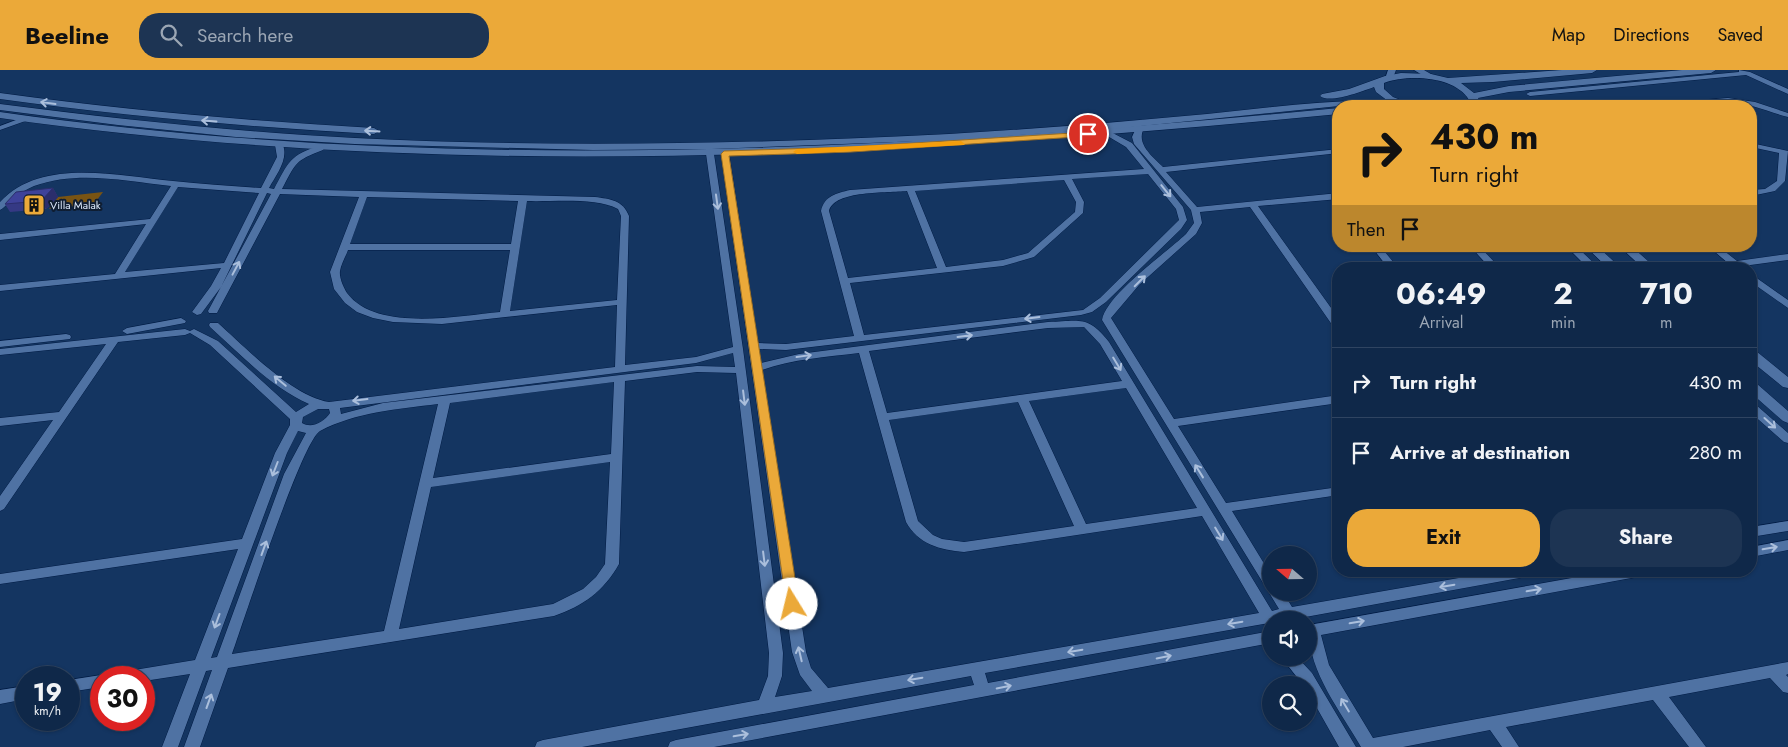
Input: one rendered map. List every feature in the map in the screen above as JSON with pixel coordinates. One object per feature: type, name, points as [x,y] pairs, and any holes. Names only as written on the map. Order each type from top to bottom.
[{"type":"main road","points":[[1444,80],[1484,80],[1588,70],[1589,76],[1601,80]]},
{"type":"main road","points":[[1659,78],[1711,70]]},
{"type":"main road","points":[[0,107],[110,122],[290,138],[552,147],[594,142],[957,127],[1336,95],[1379,82],[1391,73],[1444,80],[1463,87],[1473,96],[1473,100]]},
{"type":"main road","points":[[1473,96],[1502,90],[1647,76],[1670,81]]},
{"type":"main road","points":[[1379,82],[1379,90],[1396,100]]},
{"type":"main road","points":[[1540,86],[1551,92]]},
{"type":"main road","points":[[0,96],[116,112],[274,126],[559,137],[594,142],[734,146],[963,136],[1332,107]]},
{"type":"main road","points":[[552,147],[562,142],[562,138],[559,137]]},
{"type":"street","points":[[1418,70],[1432,77]]},
{"type":"street","points":[[1741,70],[1788,92]]},
{"type":"street","points":[[1670,81],[1748,74]]},
{"type":"street","points":[[1530,94],[1659,78]]},
{"type":"street","points":[[1757,105],[1788,115]]},
{"type":"street","points":[[1768,107],[1788,105]]},
{"type":"street","points":[[0,115],[113,131],[320,148],[504,154],[724,154],[926,146],[1139,130],[1332,112]]},
{"type":"street","points":[[0,128],[26,119]]},
{"type":"street","points":[[753,346],[786,347],[861,344],[1048,325],[1103,325],[1113,307],[1194,231],[1198,223],[1195,210],[1138,144],[1136,136],[1139,130]]},
{"type":"street","points":[[1107,132],[1129,146],[1180,209],[1183,216],[1181,224],[1103,300],[1084,311],[1079,317],[1101,337],[1264,611]]},
{"type":"street","points":[[0,344],[148,328],[181,321],[197,312],[212,293],[281,157],[282,153],[278,145]]},
{"type":"street","points":[[1757,146],[1785,152],[1779,184],[1769,190],[1757,192]]},
{"type":"street","points":[[213,311],[294,159],[305,152],[320,148]]},
{"type":"street","points":[[1161,170],[1332,152]]},
{"type":"street","points":[[710,154],[738,349],[776,664],[772,687],[764,706]]},
{"type":"street","points":[[724,154],[801,662],[805,671],[825,695]]},
{"type":"street","points":[[1150,171],[842,195],[834,198],[825,206],[825,211],[912,522],[921,534],[940,544],[964,547],[1205,511]]},
{"type":"street","points":[[0,207],[10,196],[29,186],[67,175],[79,174],[276,192],[603,201],[622,208],[625,216],[618,457],[612,564],[606,576],[597,587],[585,597],[554,610],[155,673]]},
{"type":"street","points":[[844,281],[1003,264],[1031,255],[1079,213],[1080,202],[1066,177]]},
{"type":"street","points":[[118,276],[176,184]]},
{"type":"street","points":[[910,189],[943,270]]},
{"type":"street","points":[[364,195],[335,272],[336,283],[340,293],[361,310],[396,320],[416,321],[622,302]]},
{"type":"street","points":[[505,314],[523,199]]},
{"type":"street","points":[[1195,210],[1332,199]]},
{"type":"street","points":[[1253,204],[1332,317]]},
{"type":"street","points":[[0,237],[153,221]]},
{"type":"street","points":[[344,247],[516,247]]},
{"type":"street","points":[[1380,252],[1388,262]]},
{"type":"street","points":[[1480,252],[1489,262]]},
{"type":"street","points":[[1577,252],[1588,262]]},
{"type":"street","points":[[1597,252],[1608,262]]},
{"type":"street","points":[[1631,252],[1643,262]]},
{"type":"street","points":[[1720,252],[1733,262]]},
{"type":"street","points":[[1757,263],[1788,257]]},
{"type":"street","points":[[0,288],[227,265]]},
{"type":"street","points":[[1757,282],[1788,305]]},
{"type":"street","points":[[0,352],[190,332],[214,325],[220,317],[219,313],[213,311],[197,312]]},
{"type":"street","points":[[756,368],[788,358],[861,344],[1084,311],[1099,311],[1107,318],[1262,571]]},
{"type":"street","points":[[181,321],[179,329],[214,342],[305,429],[315,428],[332,420],[370,409],[620,374],[704,359],[738,349]]},
{"type":"street","points":[[214,325],[286,387],[302,397],[336,410],[332,420]]},
{"type":"street","points":[[0,506],[114,340]]},
{"type":"street","points":[[1757,359],[1788,384]]},
{"type":"street","points":[[170,747],[281,454],[296,422],[310,408],[620,374],[697,369],[740,370]]},
{"type":"street","points":[[882,417],[1130,384]]},
{"type":"street","points":[[1757,391],[1788,418]]},
{"type":"street","points":[[1022,398],[1082,529]]},
{"type":"street","points":[[390,636],[445,399]]},
{"type":"street","points":[[1169,422],[1332,400]]},
{"type":"street","points":[[1757,412],[1788,439]]},
{"type":"street","points":[[0,422],[62,415]]},
{"type":"street","points":[[192,747],[290,474],[315,428]]},
{"type":"street","points":[[749,438],[766,435]]},
{"type":"street","points":[[425,483],[618,457]]},
{"type":"street","points":[[1223,508],[1332,492]]},
{"type":"street","points":[[1757,531],[1788,526]]},
{"type":"street","points":[[0,579],[246,543]]},
{"type":"street","points":[[1757,551],[1788,545]]},
{"type":"street","points":[[1305,611],[1496,577]]},
{"type":"street","points":[[1317,629],[1609,577]]},
{"type":"street","points":[[1490,578],[1505,596]]},
{"type":"street","points":[[770,607],[792,604]]},
{"type":"street","points":[[542,747],[591,743],[764,706],[1262,618]]},
{"type":"street","points":[[676,747],[1262,641]]},
{"type":"street","points":[[1317,650],[1322,667],[1370,747],[1781,669],[1788,687]]},
{"type":"street","points":[[1296,666],[1307,678],[1348,747]]},
{"type":"street","points":[[976,669],[983,691]]},
{"type":"street","points":[[1657,693],[1698,747]]},
{"type":"street","points":[[0,697],[15,695]]},
{"type":"street","points":[[1494,723],[1511,747]]},
{"type":"shaded area","points":[[103,192],[94,204],[49,209],[58,197]]},
{"type":"building","points":[[53,188],[41,201],[5,204],[16,192]]},
{"type":"slow traffic","points":[[797,152],[961,144]]},
{"type":"place","name":"Villa Malak","points":[[34,205]]},
{"type":"route","points":[[792,604],[724,154],[963,144],[1088,134]]}]
